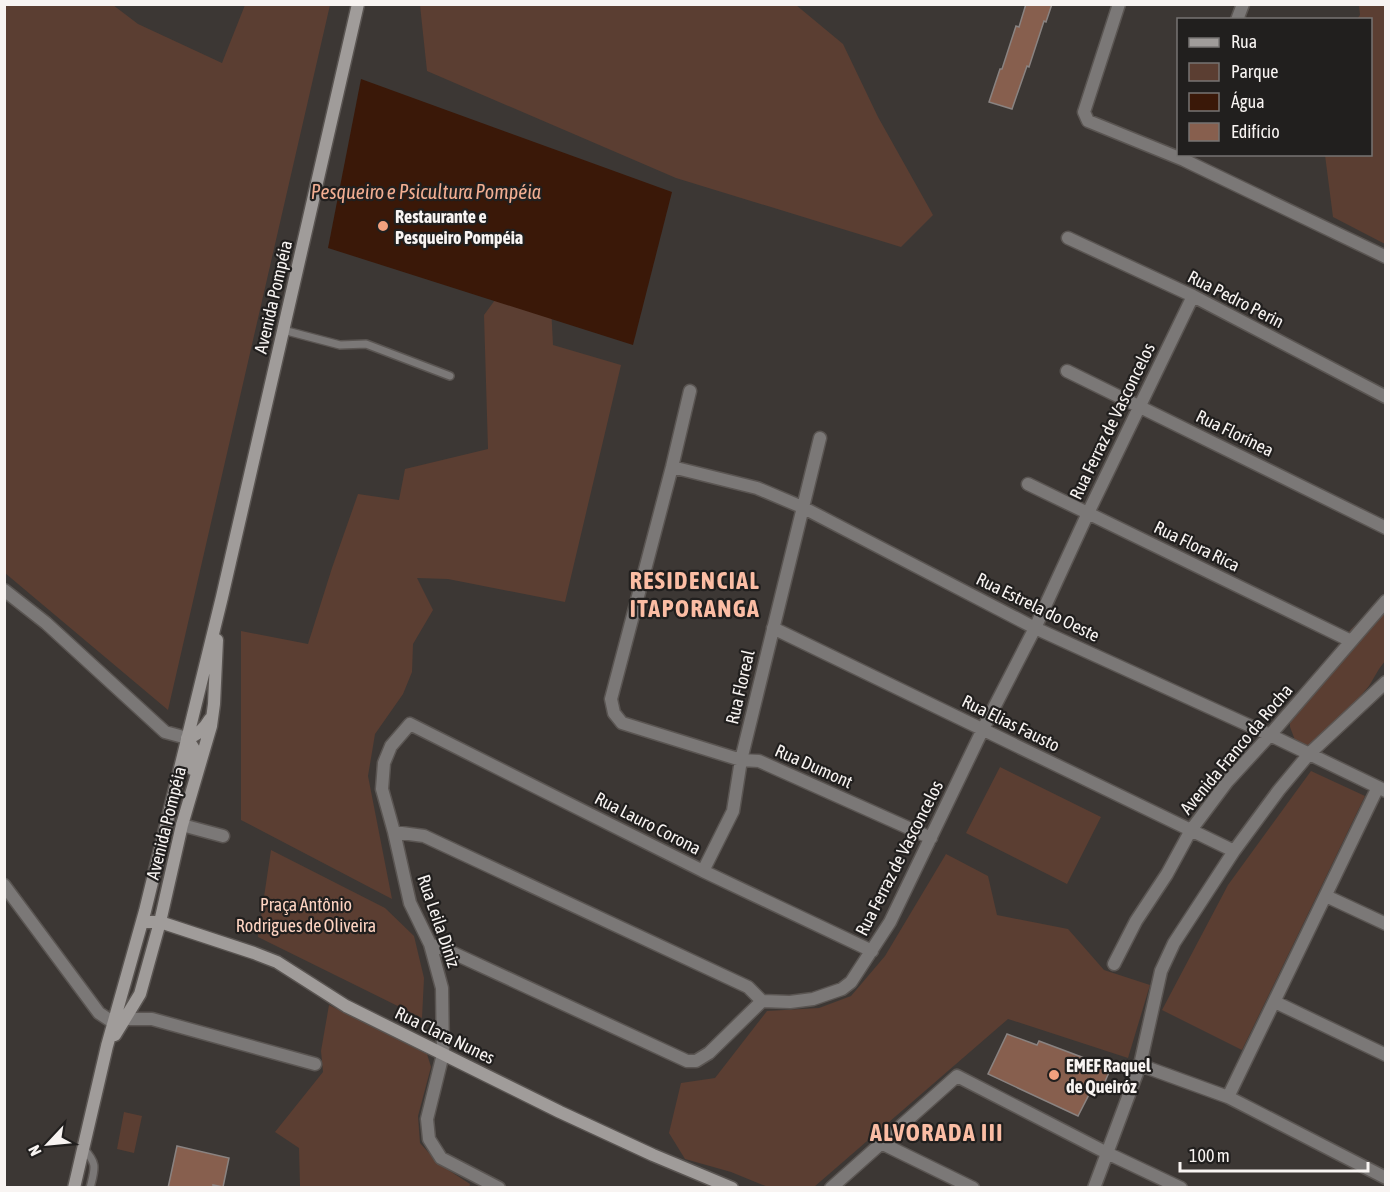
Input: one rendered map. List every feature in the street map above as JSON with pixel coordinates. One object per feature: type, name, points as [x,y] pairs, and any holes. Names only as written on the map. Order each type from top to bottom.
[{"type":"main road","name":"Avenida Pompéia","points":[[120,1021],[222,597],[358,4]]},
{"type":"main road","name":"Avenida Pompéia","points":[[74,1188],[107,1046],[120,1021],[140,994],[160,922],[183,823],[211,726],[222,597]]},
{"type":"main road","points":[[183,823],[194,753],[187,738],[195,736],[206,726],[214,704]]},
{"type":"main road","name":"Rua Clara Nunes","points":[[142,922],[160,922],[277,962],[346,1006],[571,1117],[732,1188]]},
{"type":"street","points":[[1119,4],[1084,112],[1088,121],[1177,154]]},
{"type":"street","points":[[1185,157],[1386,257]]},
{"type":"street","name":"Rua Pedro Perin","points":[[1068,238],[1193,296],[1386,397]]},
{"type":"street","name":"Rua Ferraz de Vasconcelos","points":[[762,1001],[790,1002],[813,999],[842,989],[851,982],[890,922],[983,729],[1035,628],[1193,296]]},
{"type":"street","name":"Rua Florínea","points":[[1068,371],[1386,528]]},
{"type":"street","points":[[672,467],[690,391]]},
{"type":"street","name":"Rua Floreal","points":[[703,870],[733,811],[741,760],[820,438]]},
{"type":"street","name":"Rua Estrela do Oeste","points":[[672,467],[757,488],[802,507],[1035,628],[1270,735],[1382,789]]},
{"type":"street","name":"Rua Dumont","points":[[672,467],[611,699],[614,713],[622,723],[741,760],[759,761],[931,838]]},
{"type":"street","name":"Rua Flora Rica","points":[[1028,484],[1351,641]]},
{"type":"street","points":[[4,590],[46,622],[165,732],[187,738]]},
{"type":"street","name":"Avenida Franco da Rocha","points":[[1114,964],[1136,921],[1167,874],[1191,830],[1227,782],[1386,601]]},
{"type":"street","name":"Rua Elias Fausto","points":[[773,628],[1234,850]]},
{"type":"street","points":[[1094,1188],[1140,1065],[1161,971],[1174,943],[1234,850],[1279,790],[1309,754],[1386,681]]},
{"type":"street","name":"Rua Leila Diniz","points":[[410,724],[391,747],[384,763],[382,789],[410,903],[430,944],[442,988],[443,1054],[427,1119],[429,1139],[441,1158],[499,1188]]},
{"type":"street","name":"Rua Lauro Corona","points":[[410,724],[703,870],[872,951]]},
{"type":"street","points":[[1228,1097],[1326,896],[1382,789]]},
{"type":"street","points":[[183,823],[223,836]]},
{"type":"street","points":[[394,832],[424,836],[748,987],[762,1001],[709,1053],[696,1061],[687,1061],[452,952],[430,944]]},
{"type":"street","points":[[4,885],[99,1013],[120,1021],[152,1019],[315,1064]]},
{"type":"street","points":[[1326,896],[1386,924]]},
{"type":"street","points":[[1275,1002],[1386,1055]]},
{"type":"street","points":[[1140,1065],[1228,1097],[1386,1178]]},
{"type":"street","points":[[831,1188],[957,1076],[1181,1188]]},
{"type":"street","points":[[881,1143],[973,1188]]},
{"type":"lane","points":[[283,330],[340,345],[366,344],[450,376]]},
{"type":"lane","points":[[83,1148],[94,1162],[95,1169],[90,1188]]},
{"type":"green space","points":[[5,4],[113,5],[138,24],[222,63],[245,5],[330,5],[168,710],[5,573]]},
{"type":"green space","points":[[420,5],[796,5],[843,44],[878,117],[933,215],[901,247],[676,178],[427,71]]},
{"type":"green space","points":[[1359,5],[1385,5],[1385,244],[1333,217],[1325,156],[1372,156],[1372,18],[1358,18],[1360,15]]},
{"type":"green space","points":[[549,267],[553,345],[621,365],[565,602],[448,579],[417,578],[433,610],[413,644],[412,672],[403,694],[375,734],[368,776],[392,899],[241,820],[241,631],[308,644],[358,494],[399,500],[405,469],[488,449],[484,315],[517,270]]},
{"type":"green space","points":[[1385,598],[1385,661],[1369,686],[1331,731],[1317,743],[1298,748],[1290,727],[1290,708],[1301,690],[1351,629]]},
{"type":"green space","points":[[1000,767],[1101,817],[1067,884],[966,833]]},
{"type":"green space","points":[[1311,771],[1365,796],[1242,1050],[1162,1010],[1228,885]]},
{"type":"green space","name":"Praça Antônio Rodrigues de Oliveira","points":[[271,850],[385,908],[414,936],[424,978],[422,1018],[258,937]]},
{"type":"green space","points":[[946,854],[988,876],[997,915],[1068,929],[1104,970],[1150,985],[1128,1058],[1008,1019],[814,1187],[768,1187],[731,1172],[685,1159],[669,1133],[681,1083],[715,1078],[767,1011],[819,1008],[851,996],[885,956]]},
{"type":"green space","points":[[329,1005],[427,1054],[431,1067],[418,1116],[420,1143],[439,1164],[470,1184],[469,1188],[300,1186],[299,1148],[275,1132],[323,1072],[321,1051]]},
{"type":"green space","points":[[124,1112],[142,1116],[134,1153],[117,1149]]},
{"type":"water","name":"Pesqueiro e Psicultura Pompéia","points":[[361,79],[672,192],[633,345],[328,248]]},
{"type":"building","points":[[1026,4],[1052,4],[1012,109],[989,102]]},
{"type":"building","name":"EMEF Raquel de Queiróz","points":[[1007,1034],[1037,1045],[1039,1041],[1111,1068],[1103,1086],[1095,1083],[1078,1116],[988,1074]]},
{"type":"building","points":[[177,1146],[229,1158],[223,1187],[213,1185],[213,1188],[168,1188]]},
{"type":"place","name":"Restaurante e Pesqueiro Pompéia","points":[[383,226]]},
{"type":"place","name":"EMEF Raquel de Queiróz","points":[[1054,1075]]},
{"type":"district","name":"RESIDENCIAL ITAPORANGA","points":[[695,594]]},
{"type":"district","name":"ALVORADA III","points":[[937,1132]]}]
